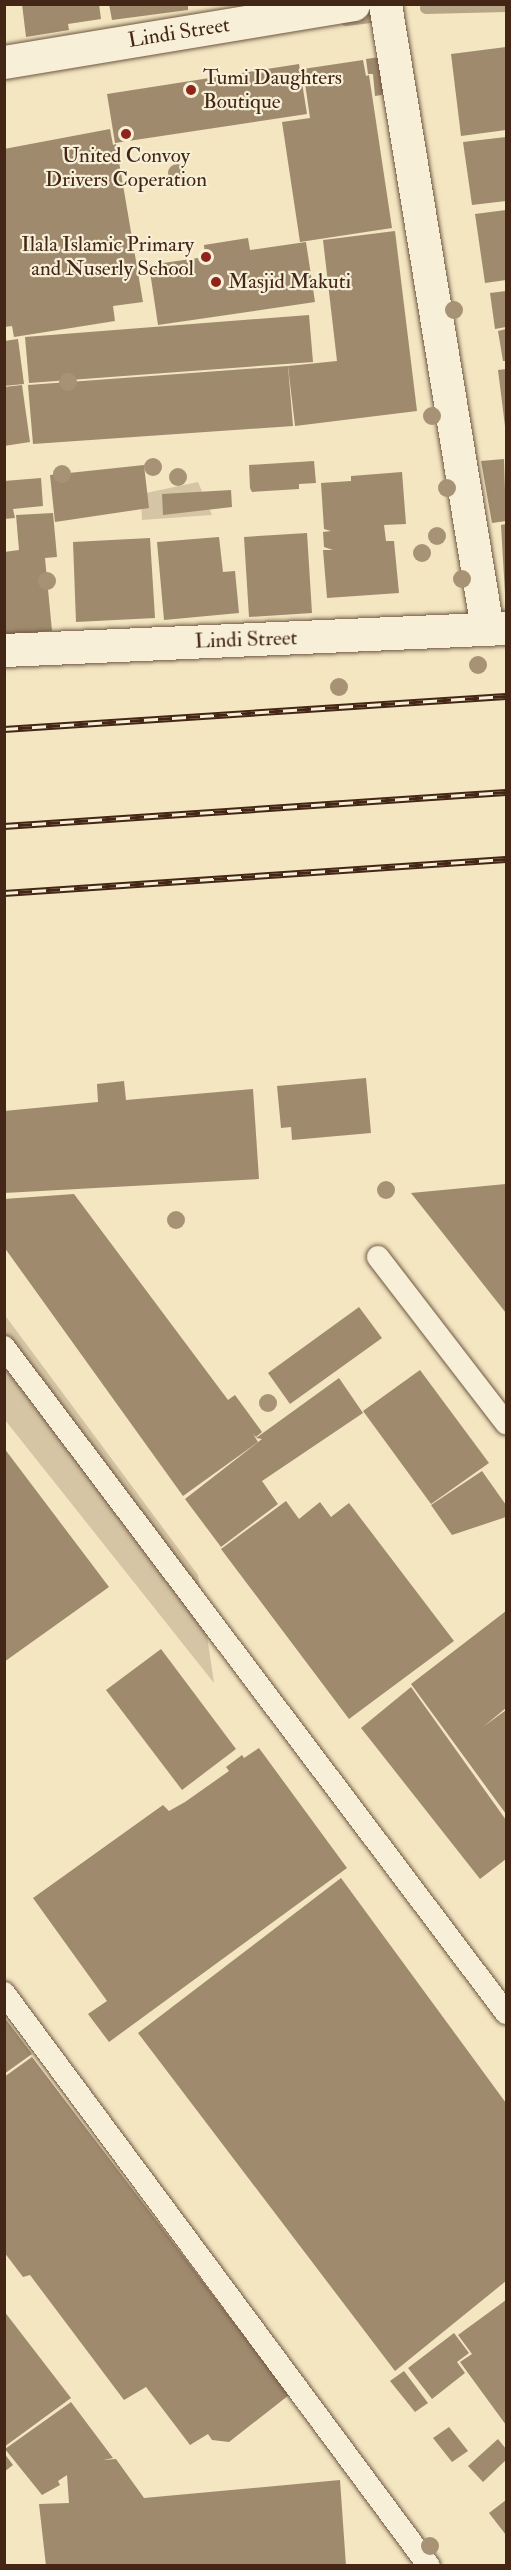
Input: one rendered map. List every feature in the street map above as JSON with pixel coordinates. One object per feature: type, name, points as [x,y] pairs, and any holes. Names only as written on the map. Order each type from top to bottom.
[{"type":"street","name":"Lindi Street","points":[[4,62],[353,4]]},
{"type":"street","points":[[385,4],[497,629]]},
{"type":"street","name":"Lindi Street","points":[[4,650],[497,629]]},
{"type":"lane","points":[[378,1257],[507,1423]]},
{"type":"lane","points":[[4,1347],[507,2013]]},
{"type":"lane","points":[[4,1993],[429,2565]]},
{"type":"shaded area","points":[[198,482],[212,515],[142,520],[141,494]]},
{"type":"shaded area","points":[[4,1314],[198,1575],[214,1683],[5,1420]]},
{"type":"building","points":[[22,4],[99,4],[101,19],[68,24],[69,30],[26,37]]},
{"type":"building","points":[[109,4],[188,4],[188,10],[112,20]]},
{"type":"building","points":[[506,47],[506,130],[461,136],[451,54]]},
{"type":"building","points":[[387,56],[394,93],[375,96],[373,74],[368,74],[366,59]]},
{"type":"building","points":[[363,60],[366,76],[369,75],[392,228],[300,242],[282,122],[310,118],[303,69]]},
{"type":"building","points":[[299,64],[307,114],[115,143],[107,94]]},
{"type":"building","points":[[110,129],[113,145],[116,144],[143,302],[113,306],[115,321],[14,337],[12,326],[4,327],[4,149]]},
{"type":"building","points":[[506,137],[506,201],[472,205],[463,142]]},
{"type":"building","points":[[506,210],[506,280],[485,283],[475,214]]},
{"type":"building","points":[[395,231],[417,411],[295,426],[288,366],[337,361],[323,240]]},
{"type":"building","points":[[248,238],[250,250],[306,242],[315,302],[158,325],[149,265],[205,257],[204,245]]},
{"type":"building","points":[[506,291],[506,327],[495,329],[490,293]]},
{"type":"building","points":[[309,315],[313,362],[29,383],[25,337]]},
{"type":"building","points":[[506,329],[506,361],[503,361],[498,331]]},
{"type":"building","points":[[18,339],[24,384],[4,386],[4,341]]},
{"type":"building","points":[[288,366],[293,426],[33,444],[28,385]]},
{"type":"building","points":[[506,369],[506,426],[505,426],[498,370]]},
{"type":"building","points":[[22,385],[30,442],[4,446],[4,387]]},
{"type":"building","points":[[504,459],[506,521],[492,523],[481,461]]},
{"type":"building","points":[[314,461],[316,483],[299,484],[299,489],[252,492],[250,488],[249,465]]},
{"type":"building","points":[[144,465],[149,508],[55,522],[50,475]]},
{"type":"building","points":[[402,472],[406,524],[384,525],[386,541],[394,541],[399,593],[327,598],[323,550],[333,550],[324,547],[323,532],[331,531],[324,529],[321,483],[351,481],[351,476]]},
{"type":"building","points":[[41,478],[43,506],[13,509],[15,518],[4,519],[4,481]]},
{"type":"building","points":[[231,490],[232,507],[163,515],[162,494]]},
{"type":"building","points":[[53,513],[57,557],[45,558],[52,631],[4,635],[4,552],[19,550],[16,515]]},
{"type":"building","points":[[506,524],[506,592],[505,593],[501,525]]},
{"type":"building","points":[[307,533],[312,613],[249,617],[244,537]]},
{"type":"building","points":[[219,537],[223,572],[235,571],[239,613],[164,620],[157,542]]},
{"type":"building","points":[[150,538],[155,618],[76,622],[73,542]]},
{"type":"building","points":[[366,1078],[371,1133],[292,1140],[291,1127],[281,1128],[277,1086]]},
{"type":"building","points":[[124,1081],[126,1100],[253,1089],[259,1179],[4,1193],[4,1111],[98,1102],[97,1084]]},
{"type":"building","points":[[506,1184],[506,1313],[411,1193]]},
{"type":"building","points":[[74,1194],[228,1400],[235,1395],[262,1432],[256,1437],[253,1434],[258,1442],[183,1496],[4,1247],[4,1199]]},
{"type":"building","points":[[359,1307],[382,1338],[290,1404],[268,1373]]},
{"type":"building","points":[[420,1370],[489,1463],[431,1504],[363,1411]]},
{"type":"building","points":[[339,1378],[363,1413],[262,1481],[278,1504],[221,1547],[185,1499],[262,1439],[256,1438]]},
{"type":"building","points":[[4,1448],[109,1587],[4,1662]]},
{"type":"building","points":[[482,1471],[506,1505],[506,1517],[452,1535],[431,1505]]},
{"type":"building","points":[[286,1501],[299,1519],[320,1502],[331,1517],[349,1503],[454,1641],[349,1719],[221,1549]]},
{"type":"building","points":[[506,1611],[506,1708],[483,1727],[506,1710],[506,1814],[411,1684]]},
{"type":"building","points":[[161,1649],[236,1749],[182,1790],[106,1690]]},
{"type":"building","points":[[411,1687],[506,1820],[506,1859],[480,1879],[361,1728]]},
{"type":"building","points":[[259,1748],[347,1868],[109,2042],[88,2014],[107,2001],[33,1898],[163,1805],[169,1811],[185,1802],[229,1771],[226,1767],[242,1755],[244,1758]]},
{"type":"building","points":[[341,1878],[506,2103],[506,2281],[395,2371],[138,2033]]},
{"type":"building","points":[[4,2017],[32,2054],[4,2074]]},
{"type":"building","points":[[32,2057],[289,2395],[229,2442],[212,2440],[208,2434],[190,2445],[146,2387],[124,2400],[30,2275],[23,2277],[4,2252],[4,2077]]},
{"type":"building","points":[[506,2300],[506,2425],[460,2362],[472,2354],[458,2335]]},
{"type":"building","points":[[4,2311],[71,2398],[4,2447]]},
{"type":"building","points":[[454,2333],[469,2353],[457,2362],[465,2373],[432,2399],[408,2368]]},
{"type":"building","points":[[404,2371],[428,2403],[415,2412],[390,2381]]},
{"type":"building","points":[[71,2402],[113,2458],[103,2460],[116,2459],[144,2498],[340,2480],[346,2566],[46,2566],[39,2504],[69,2503],[67,2475],[58,2481],[60,2485],[42,2495],[5,2449]]},
{"type":"building","points":[[449,2427],[468,2451],[452,2462],[433,2438]]},
{"type":"building","points":[[498,2439],[506,2449],[506,2460],[483,2482],[468,2466]]},
{"type":"building","points":[[4,2453],[13,2465],[4,2472]]},
{"type":"building","points":[[506,2500],[506,2535],[489,2513]]},
{"type":"waterway","points":[[426,8],[506,6]]},
{"type":"waterway","points":[[346,20],[385,15]]},
{"type":"railway","points":[[4,729],[506,696]]},
{"type":"railway","points":[[4,826],[506,792]]},
{"type":"railway","points":[[4,893],[506,859]]},
{"type":"place","name":"Tumi Daughters Boutique","points":[[191,90]]},
{"type":"place","name":"United Convoy Drivers Coperation","points":[[126,134]]},
{"type":"place","name":"Ilala Islamic Primary and Nuserly School","points":[[206,257]]},
{"type":"place","name":"Masjid Makuti","points":[[216,282]]}]
